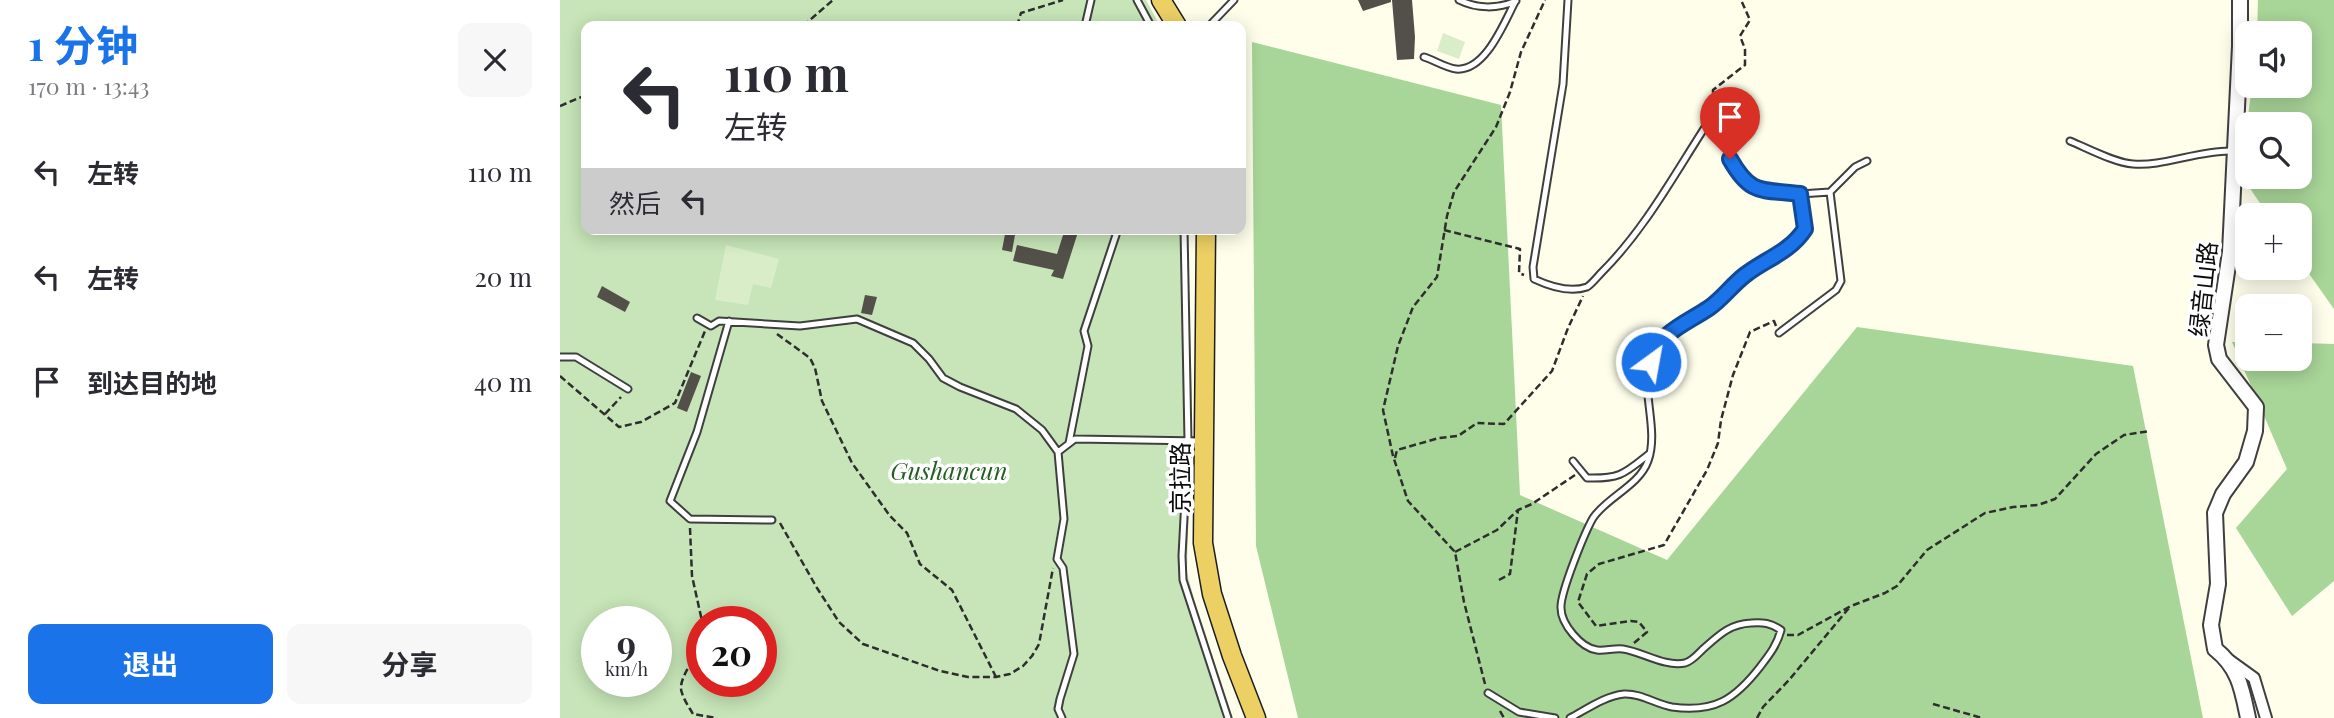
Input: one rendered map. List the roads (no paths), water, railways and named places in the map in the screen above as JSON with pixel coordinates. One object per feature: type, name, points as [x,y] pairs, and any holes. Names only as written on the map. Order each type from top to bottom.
[{"type":"highway","points":[[1161,0],[1174,21]]},
{"type":"highway","name":"京拉路","points":[[1206,235],[1196,441],[1203,543],[1212,594],[1256,718]]},
{"type":"street","name":"绿音山路","points":[[2236,112],[2240,0]]},
{"type":"street","name":"绿音山路","points":[[2235,151],[2230,252],[2216,345],[2219,359],[2256,407],[2255,431],[2246,462],[2224,494],[2215,513],[2218,584],[2211,625],[2215,649],[2229,660],[2241,683],[2248,718]]},
{"type":"street","points":[[2229,660],[2254,678],[2266,718]]},
{"type":"lane","points":[[1087,21],[1091,0]]},
{"type":"lane","points":[[1137,0],[1148,21]]},
{"type":"lane","points":[[1214,21],[1234,0]]},
{"type":"lane","points":[[1459,0],[1469,5],[1486,7],[1516,1]]},
{"type":"lane","points":[[1568,0],[1563,84],[1533,267],[1534,279],[1567,289],[1588,286],[1650,216],[1709,121],[1721,122],[1730,159],[1741,178],[1754,188],[1800,194],[1829,192],[1855,167],[1867,160]]},
{"type":"lane","points":[[1424,57],[1456,69],[1471,67],[1486,55],[1516,1]]},
{"type":"lane","points":[[2070,141],[2131,164],[2211,150],[2235,151]]},
{"type":"lane","points":[[1779,332],[1836,290],[1841,281],[1829,192]]},
{"type":"lane","points":[[1570,718],[1611,697],[1626,694],[1675,707],[1708,706],[1732,698],[1744,688],[1777,645],[1781,629],[1761,622],[1726,629],[1691,660],[1683,663],[1668,662],[1623,649],[1595,650],[1586,646],[1567,627],[1560,608],[1567,581],[1594,517],[1626,488],[1647,463],[1653,437],[1647,376],[1655,348],[1669,332],[1712,306],[1745,275],[1796,243],[1805,229],[1800,194]]},
{"type":"lane","points":[[1069,443],[1088,346],[1084,331],[1116,235]]},
{"type":"lane","points":[[1184,235],[1196,441],[1182,556],[1183,580],[1228,718]]},
{"type":"lane","points":[[697,318],[711,326],[719,321],[800,326],[857,319],[913,343],[943,378],[1016,409],[1042,430],[1058,452],[1064,519],[1057,559],[1063,568],[1074,654],[1060,699],[1062,718]]},
{"type":"lane","points":[[729,321],[697,432],[670,501],[691,519],[772,520]]},
{"type":"lane","points":[[560,357],[576,357],[628,389]]},
{"type":"lane","points":[[1058,452],[1075,439],[1196,441]]},
{"type":"lane","points":[[1573,461],[1587,478],[1604,478],[1623,475],[1649,454]]},
{"type":"lane","points":[[1488,693],[1519,712],[1555,718]]},
{"type":"park label","name":"Gushancun","points":[[949,470]]}]
